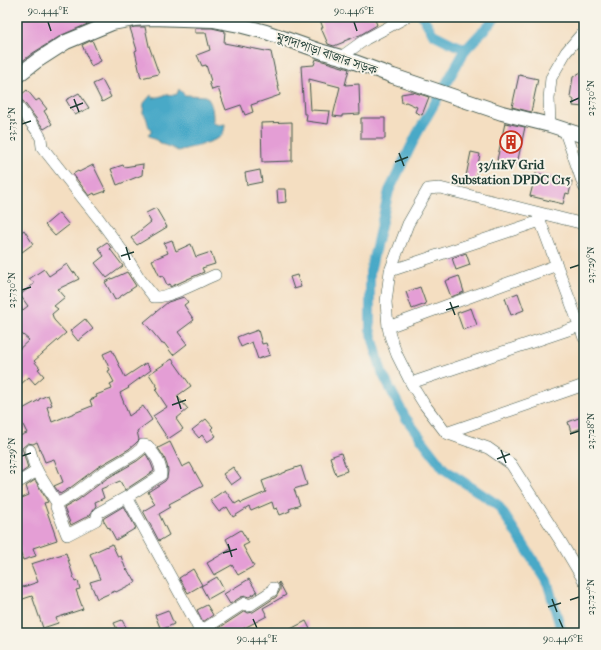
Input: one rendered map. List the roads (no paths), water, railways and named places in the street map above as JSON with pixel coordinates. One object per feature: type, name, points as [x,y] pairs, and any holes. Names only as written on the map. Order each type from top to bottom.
[{"type":"street","points":[[341,57],[366,39],[407,17]]},
{"type":"street","name":"মুগদাপাড়া বাজার সড়ক","points":[[17,76],[66,42],[112,23],[134,19],[152,18],[213,20],[266,32],[502,112],[584,136]]},
{"type":"street","points":[[550,125],[548,100],[551,78],[566,52],[582,36]]},
{"type":"street","points":[[17,105],[37,131],[41,138],[42,147],[99,218],[124,253],[140,279],[154,297],[159,298],[215,275]]},
{"type":"street","points":[[564,129],[584,187]]},
{"type":"street","points":[[584,224],[539,217],[440,188],[428,189],[408,224],[390,271],[386,302],[388,327],[397,355],[411,383],[424,404],[446,433],[488,448],[512,464],[584,581]]},
{"type":"street","points":[[539,217],[584,338]]},
{"type":"street","points":[[390,271],[539,217]]},
{"type":"street","points":[[388,327],[557,265]]},
{"type":"street","points":[[411,383],[580,326]]},
{"type":"street","points":[[446,433],[584,385]]},
{"type":"street","points":[[143,444],[148,446],[159,462],[162,470],[161,475],[130,495],[98,513],[96,520],[67,535],[56,507],[102,472],[133,455],[141,449],[143,444]]},
{"type":"street","points":[[30,450],[34,464],[45,484],[55,500],[60,503]]},
{"type":"street","points":[[17,483],[38,471]]},
{"type":"street","points":[[130,495],[128,501],[195,621],[198,632],[245,603],[249,606],[272,591],[273,588]]},
{"type":"water","points":[[179,89],[185,95],[206,96],[213,112],[213,123],[219,125],[225,124],[221,136],[208,143],[178,151],[164,145],[148,135],[151,133],[151,130],[143,113],[144,103],[151,95],[153,98],[174,95],[177,94]]},
{"type":"waterway","points":[[423,17],[433,34],[466,49]]},
{"type":"waterway","points":[[496,17],[466,49],[417,134],[389,191],[370,272],[370,329],[382,373],[405,417],[444,469],[498,505],[547,581],[562,633]]},
{"type":"place","name":"33/11kV Grid Substation DPDC C15","points":[[511,142]]}]
